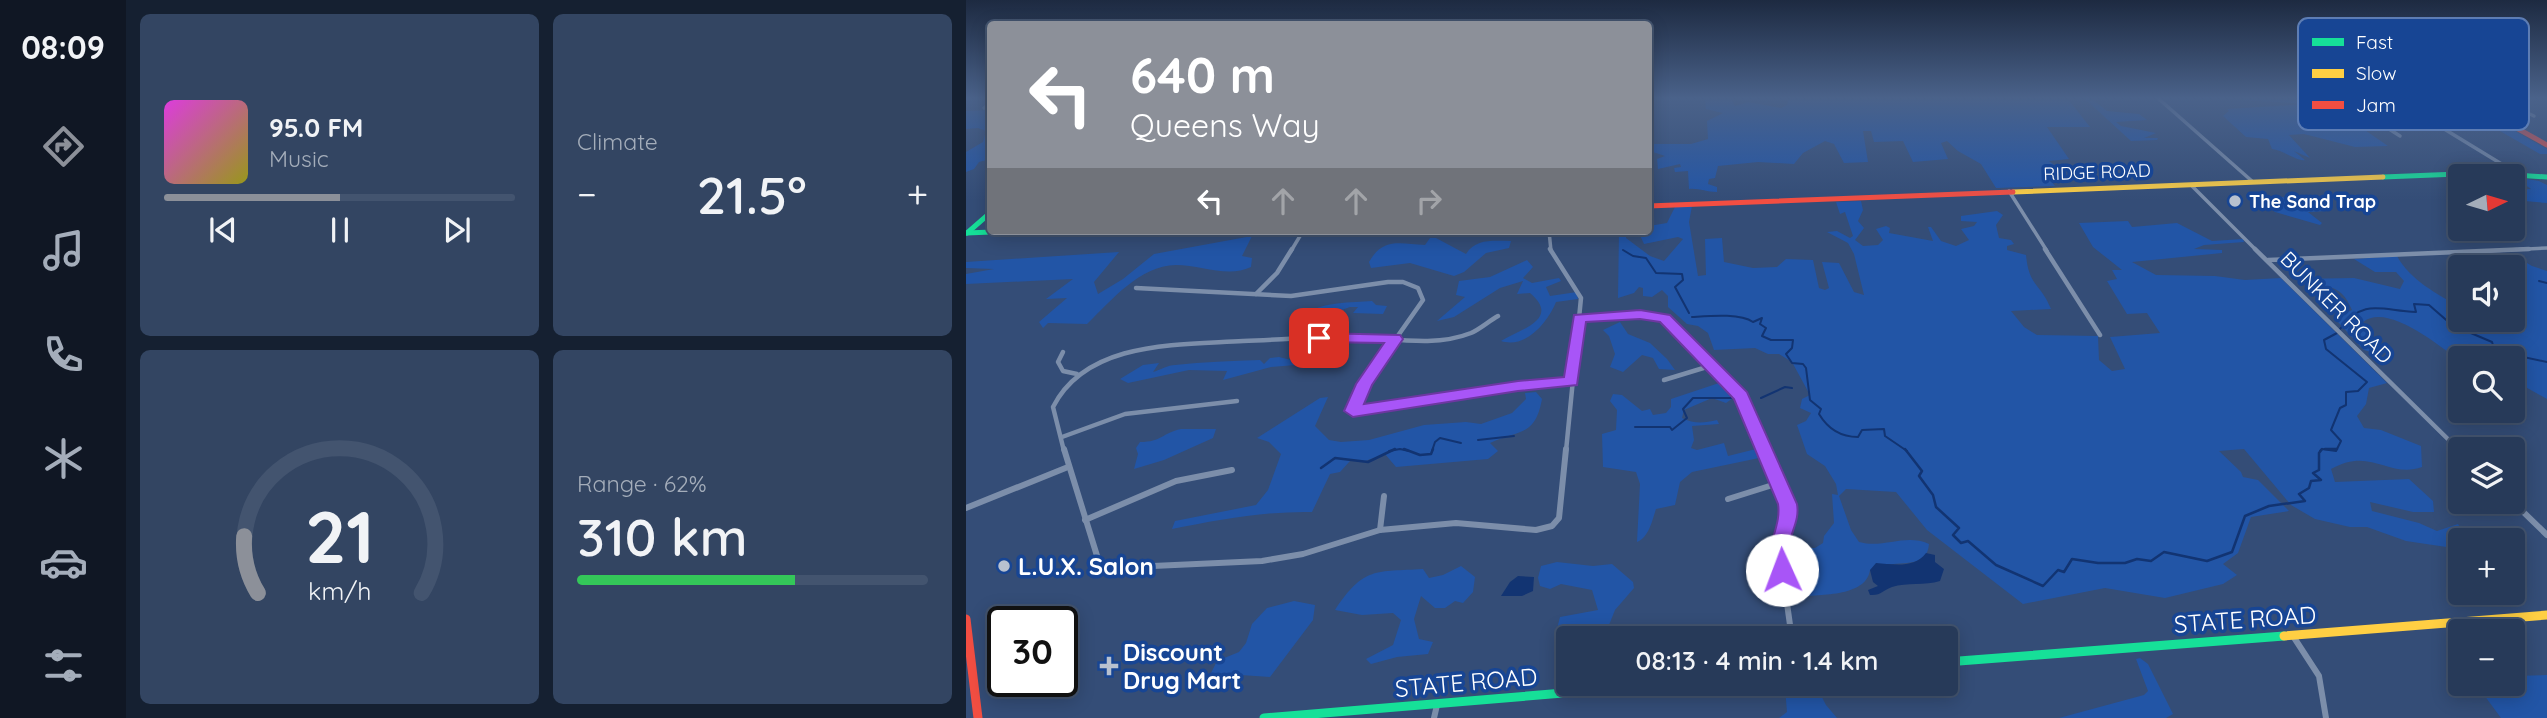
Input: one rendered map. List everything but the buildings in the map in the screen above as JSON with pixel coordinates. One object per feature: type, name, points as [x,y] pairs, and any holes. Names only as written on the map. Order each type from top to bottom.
[{"type":"main road","points":[[2524,133],[2547,145]]},
{"type":"main road","name":"RIDGE ROAD","points":[[1652,206],[2448,174]]},
{"type":"main road","name":"RIDGE ROAD","points":[[2525,175],[2547,177]]},
{"type":"main road","points":[[967,233],[987,216]]},
{"type":"main road","points":[[967,233],[987,232]]},
{"type":"main road","name":"STATE ROAD","points":[[1958,661],[2547,615]]},
{"type":"main road","points":[[966,619],[978,718]]},
{"type":"main road","name":"STATE ROAD","points":[[1264,718],[1556,694]]},
{"type":"street","points":[[2197,133],[2253,182]]},
{"type":"street","points":[[2394,133],[2400,136]]},
{"type":"street","points":[[2450,133],[2501,164]]},
{"type":"street","name":"BUNKER ROAD","points":[[2191,184],[2448,439]]},
{"type":"street","points":[[2009,191],[2101,335]]},
{"type":"street","points":[[1255,295],[1277,273],[1301,235]]},
{"type":"street","points":[[1498,316],[1470,333],[1428,341],[1346,336],[1156,346],[1110,358],[1078,375],[1060,393],[1053,407],[1068,467],[1098,559],[1108,565],[1229,564],[1288,557],[1380,530],[1456,523],[1535,530],[1552,526],[1559,517],[1581,298],[1578,289],[1549,254],[1546,244],[1548,235]]},
{"type":"street","points":[[2267,261],[2547,248]]},
{"type":"street","points":[[1136,288],[1291,296],[1403,282],[1418,288],[1423,300],[1364,384],[1353,411],[1518,386],[1572,382]]},
{"type":"street","points":[[1579,318],[1640,314],[1665,319],[1741,396],[1779,483],[1789,515],[1779,547],[1791,626]]},
{"type":"street","points":[[1063,352],[1058,362],[1063,371],[1078,375]]},
{"type":"street","points":[[1664,380],[1689,375],[1710,366]]},
{"type":"street","points":[[1062,437],[1125,414],[1237,401]]},
{"type":"street","points":[[966,508],[1068,467]]},
{"type":"street","points":[[1085,520],[1176,481],[1232,470]]},
{"type":"street","points":[[1728,499],[1779,483]]},
{"type":"street","points":[[1380,530],[1384,496]]},
{"type":"street","points":[[2525,514],[2547,535]]},
{"type":"street","points":[[2292,635],[2319,676],[2326,718]]},
{"type":"street","points":[[1434,718],[1437,704]]},
{"type":"shaded area","points":[[987,133],[987,160],[979,162],[974,169],[966,172],[966,152],[983,142]]},
{"type":"shaded area","points":[[1708,133],[1863,133],[1868,162],[1844,163],[1834,144],[1825,141],[1803,153],[1794,164],[1758,162],[1718,166],[1715,178],[1709,179],[1708,184],[1717,187],[1717,192],[1689,189],[1688,171],[1675,172],[1674,168],[1681,167],[1680,164],[1658,169],[1657,159],[1665,156],[1653,152],[1652,144],[1691,144],[1708,139]]},
{"type":"shaded area","points":[[1871,133],[2051,133],[2069,159],[2049,161],[2066,174],[2045,173],[2055,186],[1996,188],[1981,164],[1958,151],[1947,141],[1941,143],[1948,159],[1913,162],[1903,141],[1874,142]]},
{"type":"shaded area","points":[[2122,133],[2154,133],[2156,133],[2144,138],[2158,138],[2157,140],[2131,141]]},
{"type":"shaded area","points":[[2241,133],[2368,133],[2388,146],[2355,147],[2304,134],[2289,135],[2310,158],[2294,151],[2305,160],[2272,149],[2268,139],[2246,137]]},
{"type":"shaded area","points":[[2502,133],[2518,133],[2547,149],[2547,154],[2540,154]]},
{"type":"shaded area","points":[[2527,179],[2547,185],[2547,203],[2525,201],[2525,189],[2531,189],[2525,182]]},
{"type":"shaded area","points":[[2283,197],[2293,206],[2320,204],[2327,211],[2308,212],[2322,223],[2320,225],[2275,212],[2257,198]]},
{"type":"shaded area","points":[[1861,201],[1863,210],[1858,221],[1864,228],[1855,240],[1863,246],[1878,245],[1883,240],[1876,229],[1886,226],[1890,228],[1889,233],[1933,241],[1928,227],[1931,227],[1941,241],[1956,246],[1969,240],[1961,229],[1974,226],[1977,222],[1961,221],[1961,216],[1997,211],[2003,215],[1996,225],[1999,238],[2011,240],[2014,244],[2007,246],[2007,250],[2026,255],[2032,279],[2051,309],[2011,311],[2024,327],[2037,335],[2098,336],[2099,360],[2112,371],[2125,369],[2110,337],[2160,333],[2147,313],[2127,314],[2107,281],[2117,279],[2112,270],[2122,270],[2093,247],[2079,223],[2128,221],[2132,227],[2177,223],[2212,241],[2243,239],[2244,242],[2204,245],[2194,249],[2222,250],[2222,253],[2132,262],[2156,275],[2215,276],[2245,280],[2281,278],[2387,383],[2369,388],[2366,404],[2357,416],[2364,428],[2381,430],[2421,446],[2422,467],[2410,470],[2369,461],[2345,463],[2331,469],[2335,482],[2409,479],[2433,501],[2434,512],[2413,512],[2370,502],[2372,511],[2419,523],[2437,531],[2458,524],[2461,528],[2448,528],[2448,547],[2406,541],[2367,527],[2350,527],[2315,519],[2291,505],[2244,449],[2219,451],[2243,477],[2258,480],[2289,511],[2251,517],[2238,553],[2223,564],[2237,575],[2223,584],[2165,598],[2105,588],[2023,604],[1927,530],[1896,492],[1846,489],[1839,496],[1851,530],[1859,542],[1877,544],[1903,540],[1920,541],[1929,544],[1927,552],[1924,557],[1913,562],[1870,570],[1867,579],[1860,586],[1850,590],[1795,597],[1789,562],[1792,548],[1815,548],[1823,543],[1824,536],[1834,523],[1832,494],[1838,495],[1836,484],[1825,466],[1807,454],[1797,425],[1806,421],[1811,413],[1800,408],[1802,399],[1810,395],[1792,362],[1779,354],[1768,354],[1755,348],[1714,350],[1708,333],[1698,326],[1687,324],[1668,307],[1668,296],[1662,290],[1652,297],[1643,296],[1643,288],[1639,287],[1634,293],[1618,298],[1619,235],[1626,235],[1626,238],[1650,256],[1664,261],[1683,239],[1678,237],[1644,244],[1640,235],[1652,235],[1652,226],[1667,223],[1675,207],[1692,206],[1689,222],[1698,276],[1706,275],[1705,239],[1722,238],[1724,262],[1753,268],[1777,267],[1786,259],[1813,260],[1819,288],[1825,290],[1829,288],[1822,262],[1839,263],[1854,292],[1864,295],[1854,254],[1848,243],[1827,232],[1837,231],[1850,238],[1853,236],[1845,212],[1840,214],[1836,202]]},
{"type":"shaded area","points":[[1252,236],[1242,256],[1252,258],[1251,267],[1233,271],[1176,265],[1150,271],[1116,295],[1087,324],[1048,323],[1043,328],[1039,322],[1067,298],[1046,299],[1073,279],[966,284],[966,274],[994,269],[966,268],[966,262],[1119,252],[1094,282],[1098,294],[1123,279],[1154,254]]},
{"type":"shaded area","points":[[1430,238],[1436,238],[1466,254],[1480,243],[1511,241],[1509,248],[1486,253],[1464,272],[1454,276],[1410,263],[1371,268],[1369,262],[1374,254],[1386,245],[1425,245]]},
{"type":"shaded area","points":[[2482,253],[2513,255],[2484,255]]},
{"type":"shaded area","points":[[2397,256],[2409,272],[2448,300],[2448,332],[2525,332],[2525,262],[2547,271],[2547,399],[2525,387],[2525,346],[2448,346],[2448,352],[2413,328],[2385,318],[2373,317],[2363,322],[2381,355],[2364,350],[2338,322],[2343,314],[2352,310],[2342,294],[2330,287],[2299,282],[2299,279],[2354,278],[2400,289],[2404,281],[2396,272],[2375,272],[2354,259]]},
{"type":"shaded area","points":[[1527,260],[1533,267],[1523,278],[1532,283],[1559,278],[1561,281],[1546,287],[1550,296],[1577,292],[1578,299],[1556,302],[1542,325],[1519,341],[1501,341],[1535,322],[1541,310],[1530,293],[1517,294],[1523,281],[1500,288],[1454,317],[1437,321],[1465,297],[1456,295],[1459,281],[1490,277]]},
{"type":"shaded area","points":[[1372,301],[1376,305],[1387,306],[1383,314],[1353,313],[1358,307],[1350,307],[1317,319],[1305,315],[1311,310],[1328,305]]},
{"type":"shaded area","points":[[1620,322],[1628,334],[1650,343],[1675,370],[1659,369],[1653,358],[1642,355],[1623,372],[1610,367],[1615,354],[1609,336],[1603,330]]},
{"type":"shaded area","points":[[1279,357],[1308,364],[1271,367],[1223,380],[1227,371],[1189,370],[1128,383],[1120,379],[1143,365],[1159,363],[1153,372],[1172,365],[1196,363],[1260,360],[1264,364],[1270,358]]},
{"type":"shaded area","points":[[1719,383],[1733,398],[1726,403],[1712,398],[1684,410],[1682,418],[1686,420],[1717,420],[1719,424],[1692,426],[1694,440],[1691,448],[1697,450],[1724,443],[1728,456],[1756,449],[1759,458],[1692,472],[1680,482],[1675,505],[1656,509],[1647,533],[1637,542],[1640,484],[1636,472],[1603,467],[1602,434],[1616,430],[1617,410],[1610,401],[1613,394],[1622,395],[1642,411],[1650,409],[1653,415],[1666,413],[1671,407],[1671,399]]},
{"type":"shaded area","points":[[1536,392],[1542,399],[1535,420],[1525,430],[1490,443],[1498,451],[1488,459],[1396,467],[1385,454],[1365,461],[1350,461],[1340,472],[1330,474],[1312,512],[1224,519],[1172,529],[1175,521],[1256,505],[1268,490],[1281,454],[1269,442],[1257,438],[1320,398],[1328,397],[1315,426],[1329,440],[1341,442],[1369,440],[1424,425],[1466,422],[1481,424],[1512,413],[1526,399],[1525,393]]},
{"type":"shaded area","points":[[1181,429],[1216,429],[1213,438],[1164,460],[1134,469],[1138,454],[1136,448],[1140,442],[1153,441]]},
{"type":"shaded area","points":[[1926,553],[1935,555],[1935,562],[1944,569],[1940,581],[1898,586],[1877,595],[1870,595],[1868,590],[1878,586],[1873,582],[1870,570],[1876,563],[1909,563]]},
{"type":"shaded area","points":[[1557,562],[1593,566],[1612,564],[1633,582],[1634,588],[1615,610],[1609,626],[1558,626],[1560,617],[1598,610],[1592,590],[1561,584],[1550,589],[1540,586],[1538,578],[1541,566]]},
{"type":"shaded area","points":[[1461,566],[1475,577],[1473,592],[1463,603],[1455,601],[1445,608],[1435,608],[1421,596],[1414,619],[1419,639],[1433,642],[1428,654],[1397,657],[1371,664],[1366,659],[1393,645],[1401,620],[1393,613],[1362,615],[1335,610],[1354,585],[1372,574],[1423,569],[1429,578],[1443,575]]},
{"type":"shaded area","points":[[1518,576],[1534,577],[1533,591],[1522,596],[1501,596],[1510,582]]},
{"type":"shaded area","points":[[1294,601],[1315,605],[1313,620],[1270,677],[1211,673],[1217,661],[1239,652],[1246,643],[1252,624],[1267,608]]},
{"type":"shaded area","points":[[2140,658],[2148,664],[2173,714],[2166,718],[2059,718],[2144,695],[2148,691],[2136,659]]},
{"type":"shaded area","points":[[2547,675],[2547,718],[2501,718],[2485,696],[2525,696],[2525,676]]},
{"type":"shaded area","points":[[1786,696],[1821,696],[1837,718],[1779,718],[1787,712]]},
{"type":"waterway","points":[[1623,250],[1633,256],[1646,258],[1656,273],[1682,274],[1683,280],[1675,287],[1689,313]]},
{"type":"waterway","points":[[2539,281],[2547,283]]},
{"type":"waterway","points":[[2340,329],[2349,319],[2366,309],[2416,312],[2414,304],[2429,305],[2452,325],[2492,342],[2493,345],[2488,347],[2491,350],[2547,362]]},
{"type":"waterway","points":[[1692,317],[1732,316],[1753,322],[1762,318],[1760,324],[1766,328],[1762,336],[1771,340],[1793,340],[1792,348],[1786,354],[1792,363],[1803,364],[1806,368],[1810,400],[1821,409],[1819,414],[1826,424],[1846,436],[1858,437],[1862,430],[1884,429],[1885,436],[1906,450]]},
{"type":"waterway","points":[[2337,333],[2324,340],[2326,349],[2367,382],[2358,391],[2346,392],[2346,405],[2340,408],[2331,430],[2341,441],[2337,449]]},
{"type":"waterway","points":[[1761,398],[1785,387],[1792,388]]},
{"type":"waterway","points":[[1635,427],[1670,427],[1672,430],[1687,418],[1683,409],[1693,398],[1731,398]]},
{"type":"waterway","points":[[1478,440],[1514,436]]},
{"type":"waterway","points":[[1432,451],[1435,442],[1440,438],[1461,443]]},
{"type":"waterway","points":[[1404,449],[1420,455],[1431,454],[1433,449]]},
{"type":"waterway","points":[[1906,450],[1922,471],[1919,476],[1933,495],[1936,507],[1959,528],[1953,535],[1961,543],[1968,541],[1996,565],[2043,586],[2058,570],[2064,572],[2072,559],[2125,563],[2137,559],[2151,561],[2164,552],[2207,561],[2232,552],[2245,516],[2269,506],[2305,501],[2299,494],[2309,488],[2311,481],[2321,480],[2313,473],[2319,470],[2319,453],[2322,449]]},
{"type":"waterway","points":[[2322,449],[2337,449]]},
{"type":"waterway","points":[[2325,449],[2337,449]]},
{"type":"waterway","points":[[1321,468],[1335,458],[1368,462],[1392,450]]},
{"type":"waterway","points":[[1392,450],[1409,451]]},
{"type":"traffic: fast","points":[[2383,177],[2483,173],[2547,177]]},
{"type":"traffic: fast","points":[[967,233],[987,216]]},
{"type":"traffic: fast","points":[[966,233],[987,232]]},
{"type":"traffic: fast","points":[[1958,661],[2284,636]]},
{"type":"traffic: fast","points":[[1264,718],[1556,694]]},
{"type":"traffic: slow","points":[[2013,192],[2383,177]]},
{"type":"traffic: slow","points":[[2284,636],[2547,615]]},
{"type":"traffic: jam","points":[[2524,133],[2547,145]]},
{"type":"traffic: jam","points":[[1652,206],[2013,192]]},
{"type":"traffic: jam","points":[[966,619],[978,718]]},
{"type":"place","name":"The Sand Trap","points":[[2235,201]]},
{"type":"place","name":"L.U.X. Salon","points":[[1004,566]]},
{"type":"place","name":"Discount Drug Mart","points":[[1109,666]]},
{"type":"route","points":[[1319,338],[1346,336],[1395,339],[1364,384],[1353,411],[1518,386],[1572,382],[1579,318],[1640,314],[1665,319],[1741,396],[1788,504],[1789,515],[1779,547],[1782,570]]}]
